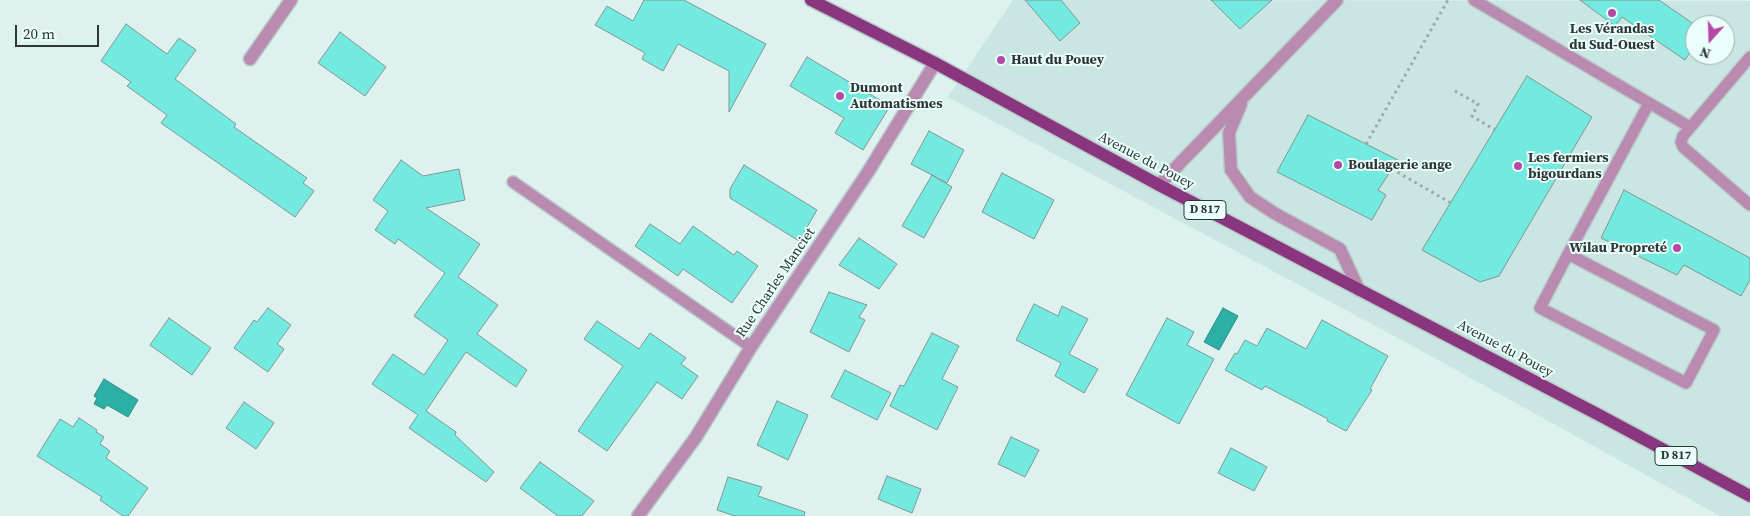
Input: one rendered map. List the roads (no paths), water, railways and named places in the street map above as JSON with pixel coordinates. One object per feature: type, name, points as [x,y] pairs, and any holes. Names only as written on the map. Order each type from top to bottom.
[{"type":"main road","name":"Avenue du Pouey","points":[[812,0],[936,63],[1159,185],[1750,496]]},
{"type":"street","points":[[250,59],[291,0]]},
{"type":"street","points":[[1159,185],[1337,0]]},
{"type":"street","name":"Rue Charles Manciet","points":[[638,516],[696,437],[751,348],[868,172],[936,63]]},
{"type":"street","points":[[1243,98],[1229,134],[1231,170],[1250,197],[1274,213],[1340,249],[1359,290]]},
{"type":"lane","points":[[1474,0],[1690,127]]},
{"type":"lane","points":[[1750,57],[1690,127],[1681,142],[1683,147],[1750,205]]},
{"type":"lane","points":[[1568,254],[1714,330],[1686,383],[1540,308],[1568,254],[1649,103]]},
{"type":"lane","points":[[513,182],[751,348]]},
{"type":"water","points":[[1223,308],[1238,316],[1219,350],[1204,342]]},
{"type":"water","points":[[104,379],[138,400],[128,417],[107,405],[104,409],[94,404],[97,398],[94,396]]},
{"type":"place","name":"Les Vérandas du Sud-Ouest","points":[[1612,13]]},
{"type":"place","name":"Haut du Pouey","points":[[1001,60]]},
{"type":"place","name":"Dumont Automatismes","points":[[840,96]]},
{"type":"place","name":"Boulagerie ange","points":[[1338,165]]},
{"type":"place","name":"Les fermiers bigourdans","points":[[1518,166]]},
{"type":"place","name":"Wilau Propreté","points":[[1677,248]]}]
